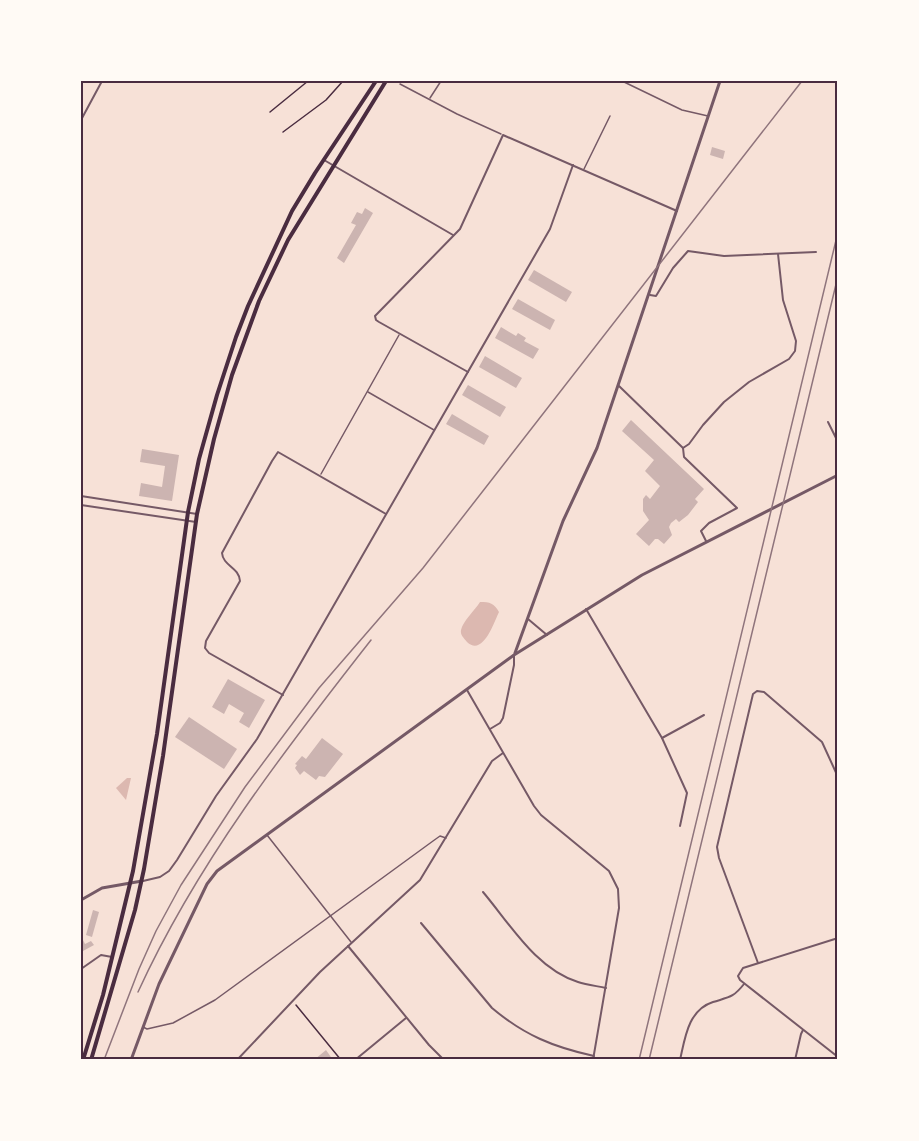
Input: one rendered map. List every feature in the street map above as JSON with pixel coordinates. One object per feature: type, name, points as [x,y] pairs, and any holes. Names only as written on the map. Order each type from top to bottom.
[{"type":"main road","points":[[83,1060],[130,883],[158,734],[186,521],[203,446],[236,337],[288,220],[303,192],[376,81]]},
{"type":"main road","points":[[91,1060],[119,969],[142,881],[196,522],[225,397],[246,333],[288,240],[386,81]]},
{"type":"street","points":[[81,120],[102,81]]},
{"type":"street","points":[[490,729],[500,723],[502,718],[514,666],[514,655],[563,521],[597,448],[720,81]]},
{"type":"street","points":[[468,372],[379,322],[375,316],[460,229],[503,135],[678,211]]},
{"type":"street","points":[[324,160],[453,235]]},
{"type":"street","points":[[81,900],[102,888],[165,875],[177,860],[216,796],[257,739],[550,229],[573,165]]},
{"type":"street","points":[[650,295],[656,296],[661,292],[673,268],[688,251],[724,256],[816,252]]},
{"type":"street","points":[[683,448],[689,444],[724,402],[749,382],[789,359],[795,351],[796,340],[783,300],[778,254]]},
{"type":"street","points":[[619,386],[683,448],[684,456],[737,508],[709,523],[701,531],[706,543]]},
{"type":"street","points":[[828,422],[838,442]]},
{"type":"street","points":[[283,695],[209,653],[205,648],[206,641],[240,581],[239,573],[224,561],[222,553],[235,526],[278,452],[386,514]]},
{"type":"street","points":[[131,1060],[159,984],[207,884],[217,872],[514,655],[642,575],[838,475]]},
{"type":"street","points":[[81,496],[198,514]]},
{"type":"street","points":[[81,505],[196,522]]},
{"type":"street","points":[[586,609],[662,738],[687,793],[680,826]]},
{"type":"street","points":[[527,618],[547,635]]},
{"type":"street","points":[[467,690],[534,806],[541,815],[609,871],[618,889],[620,898],[593,1060]]},
{"type":"street","points":[[758,963],[717,847],[753,694],[757,691],[764,692],[822,742],[838,777]]},
{"type":"street","points":[[662,738],[704,715]]},
{"type":"street","points":[[237,1060],[292,1000],[420,880],[492,761],[503,753]]},
{"type":"street","points":[[483,892],[538,958],[549,967],[577,982],[606,988]]},
{"type":"street","points":[[421,923],[492,1008],[506,1020],[546,1043],[594,1056]]},
{"type":"street","points":[[838,938],[758,963],[739,971],[738,976],[740,980],[838,1057]]},
{"type":"street","points":[[348,946],[406,1018],[444,1060]]},
{"type":"street","points":[[81,969],[101,956],[110,956]]},
{"type":"street","points":[[680,1060],[688,1028],[696,1013],[706,1005],[735,995],[745,984]]},
{"type":"street","points":[[355,1060],[406,1018]]},
{"type":"street","points":[[795,1060],[803,1030]]},
{"type":"lane","points":[[430,99],[441,81]]},
{"type":"lane","points":[[621,81],[682,110],[709,117]]},
{"type":"lane","points":[[400,84],[503,135]]},
{"type":"lane","points":[[583,170],[610,116]]},
{"type":"lane","points":[[320,476],[400,334]]},
{"type":"lane","points":[[367,392],[434,429]]},
{"type":"lane","points":[[267,835],[351,943]]},
{"type":"lane","points":[[142,1027],[147,1029],[173,1023],[207,1004],[440,836],[446,838]]},
{"type":"path","points":[[270,112],[309,81]]},
{"type":"path","points":[[282,132],[326,100],[343,81]]},
{"type":"path","points":[[292,1000],[341,1060]]},
{"type":"shaded area","points":[[480,602],[491,604],[499,612],[483,642],[473,645],[467,642],[461,630]]},
{"type":"shaded area","points":[[127,778],[131,778],[126,800],[116,788]]},
{"type":"building","points":[[712,147],[725,151],[723,159],[710,155]]},
{"type":"building","points":[[365,208],[373,213],[344,263],[337,258],[356,225],[351,223],[357,212],[362,214]]},
{"type":"building","points":[[534,270],[572,292],[566,302],[528,280]]},
{"type":"building","points":[[518,299],[555,320],[550,330],[512,309]]},
{"type":"building","points":[[501,327],[516,336],[518,333],[526,338],[524,341],[539,349],[533,359],[495,338]]},
{"type":"building","points":[[485,356],[522,378],[516,388],[479,367]]},
{"type":"building","points":[[468,385],[506,407],[500,417],[462,395]]},
{"type":"building","points":[[452,414],[489,436],[484,445],[446,424]]},
{"type":"building","points":[[631,420],[704,489],[695,499],[698,502],[688,515],[679,522],[676,519],[671,523],[669,527],[672,535],[664,544],[655,539],[649,546],[636,534],[649,520],[643,511],[643,499],[646,495],[650,499],[660,486],[645,471],[654,460],[622,431]]},
{"type":"building","points":[[142,449],[179,455],[172,501],[139,496],[141,483],[162,487],[165,466],[140,462]]},
{"type":"building","points":[[228,679],[265,700],[249,728],[239,722],[244,713],[229,704],[224,714],[212,707]]},
{"type":"building","points":[[189,717],[237,749],[224,769],[175,737]]},
{"type":"building","points":[[322,738],[343,754],[325,777],[319,776],[316,780],[304,771],[300,775],[295,764],[302,756],[306,759]]},
{"type":"building","points":[[93,910],[99,912],[92,937],[86,935]]},
{"type":"building","points":[[81,936],[85,944],[91,941],[94,945],[83,951]]},
{"type":"building","points":[[326,1050],[333,1060],[314,1060]]},
{"type":"tram line","points":[[104,1060],[156,931],[181,885],[245,787],[319,688],[423,568],[802,81]]},
{"type":"tram line","points":[[138,992],[187,898],[244,809],[371,640]]},
{"type":"railway","points":[[639,1060],[838,232]]},
{"type":"railway","points":[[649,1060],[838,276]]}]
